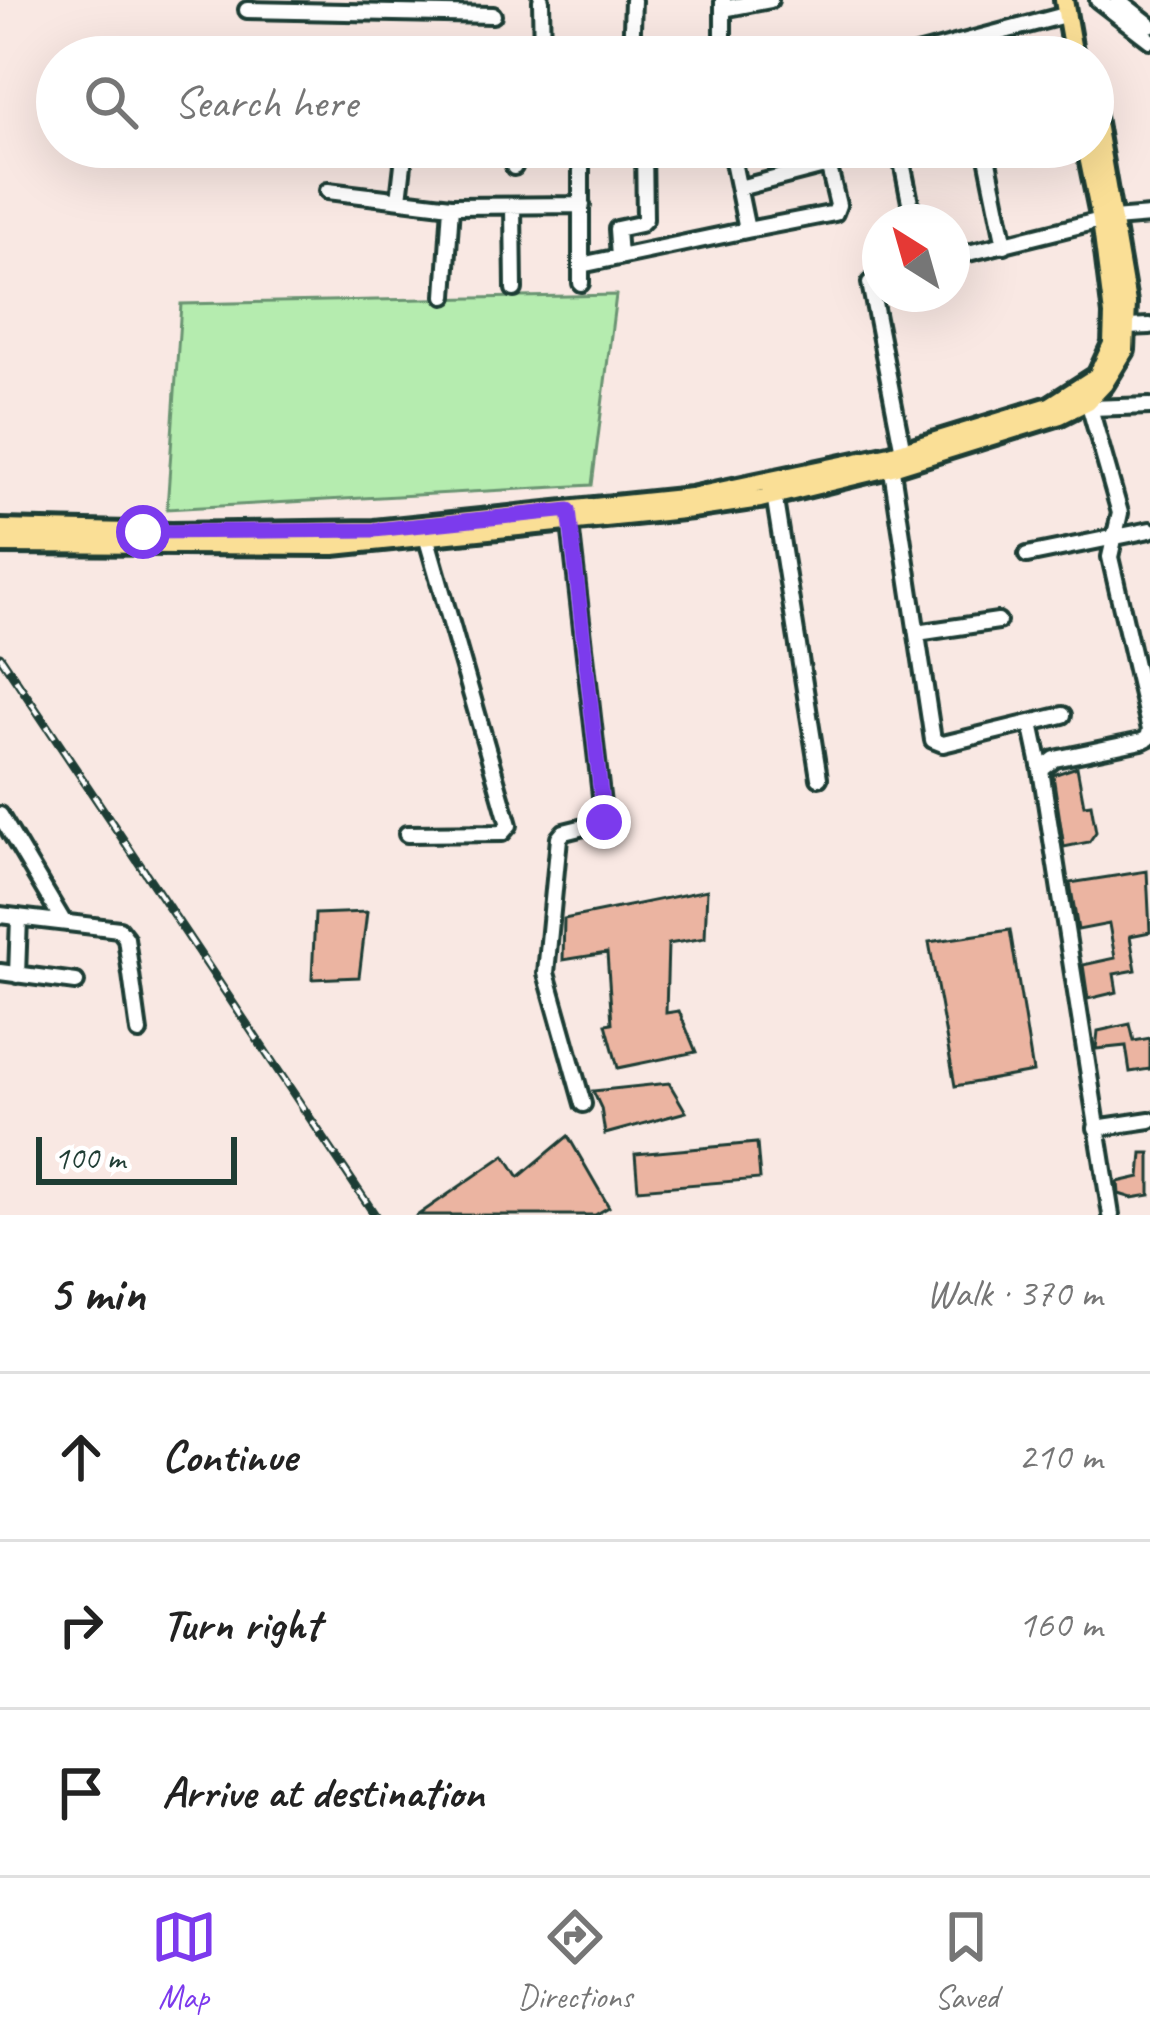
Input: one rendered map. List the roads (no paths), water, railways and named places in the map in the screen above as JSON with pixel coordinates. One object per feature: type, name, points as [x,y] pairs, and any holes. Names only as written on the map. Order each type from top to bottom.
[{"type":"main road","points":[[1088,399],[1112,344],[1113,315],[1108,219],[1092,168]]},
{"type":"main road","points":[[0,530],[334,545],[569,516],[692,509],[1012,432],[1088,399],[1117,368],[1125,350],[1127,327],[1101,168]]},
{"type":"main road","points":[[0,544],[142,539]]},
{"type":"street","points":[[542,0],[542,36]]},
{"type":"street","points":[[632,36],[633,0]]},
{"type":"street","points":[[723,36],[723,4],[770,0]]},
{"type":"street","points":[[1098,0],[1150,40]]},
{"type":"street","points":[[1118,0],[1150,25]]},
{"type":"street","points":[[248,10],[428,7],[494,14]]},
{"type":"street","points":[[997,36],[1064,8]]},
{"type":"street","points":[[399,200],[403,168]]},
{"type":"street","points":[[581,168],[581,283]]},
{"type":"street","points":[[619,257],[617,229],[644,219],[644,168]]},
{"type":"street","points":[[735,168],[747,230]]},
{"type":"street","points":[[739,188],[816,168]]},
{"type":"street","points":[[581,265],[835,213],[838,205],[829,168]]},
{"type":"street","points":[[903,168],[910,204]]},
{"type":"street","points":[[990,168],[1005,245]]},
{"type":"street","points":[[328,191],[451,206],[581,205]]},
{"type":"street","points":[[445,296],[451,206]]},
{"type":"street","points":[[513,206],[514,289]]},
{"type":"street","points":[[970,253],[1108,219],[1150,216]]},
{"type":"street","points":[[874,312],[931,733],[937,744],[1063,715]]},
{"type":"street","points":[[1127,327],[1150,326]]},
{"type":"street","points":[[1041,770],[1055,759],[1149,738],[1110,557],[1120,513],[1088,399],[1150,406]]},
{"type":"street","points":[[773,489],[819,778]]},
{"type":"street","points":[[569,516],[604,822],[564,832],[559,838],[547,973],[583,1103]]},
{"type":"street","points":[[407,834],[502,833],[508,825],[424,532]]},
{"type":"street","points":[[1027,555],[1115,536],[1149,536]]},
{"type":"street","points":[[917,633],[998,621]]},
{"type":"street","points":[[1031,723],[1111,1215]]},
{"type":"street","points":[[0,815],[63,921]]},
{"type":"street","points":[[0,915],[112,927],[123,933],[139,1032]]},
{"type":"street","points":[[17,974],[19,916]]},
{"type":"street","points":[[0,972],[76,982]]},
{"type":"street","points":[[1096,1128],[1150,1120]]},
{"type":"railway","points":[[0,656],[375,1215]]}]
